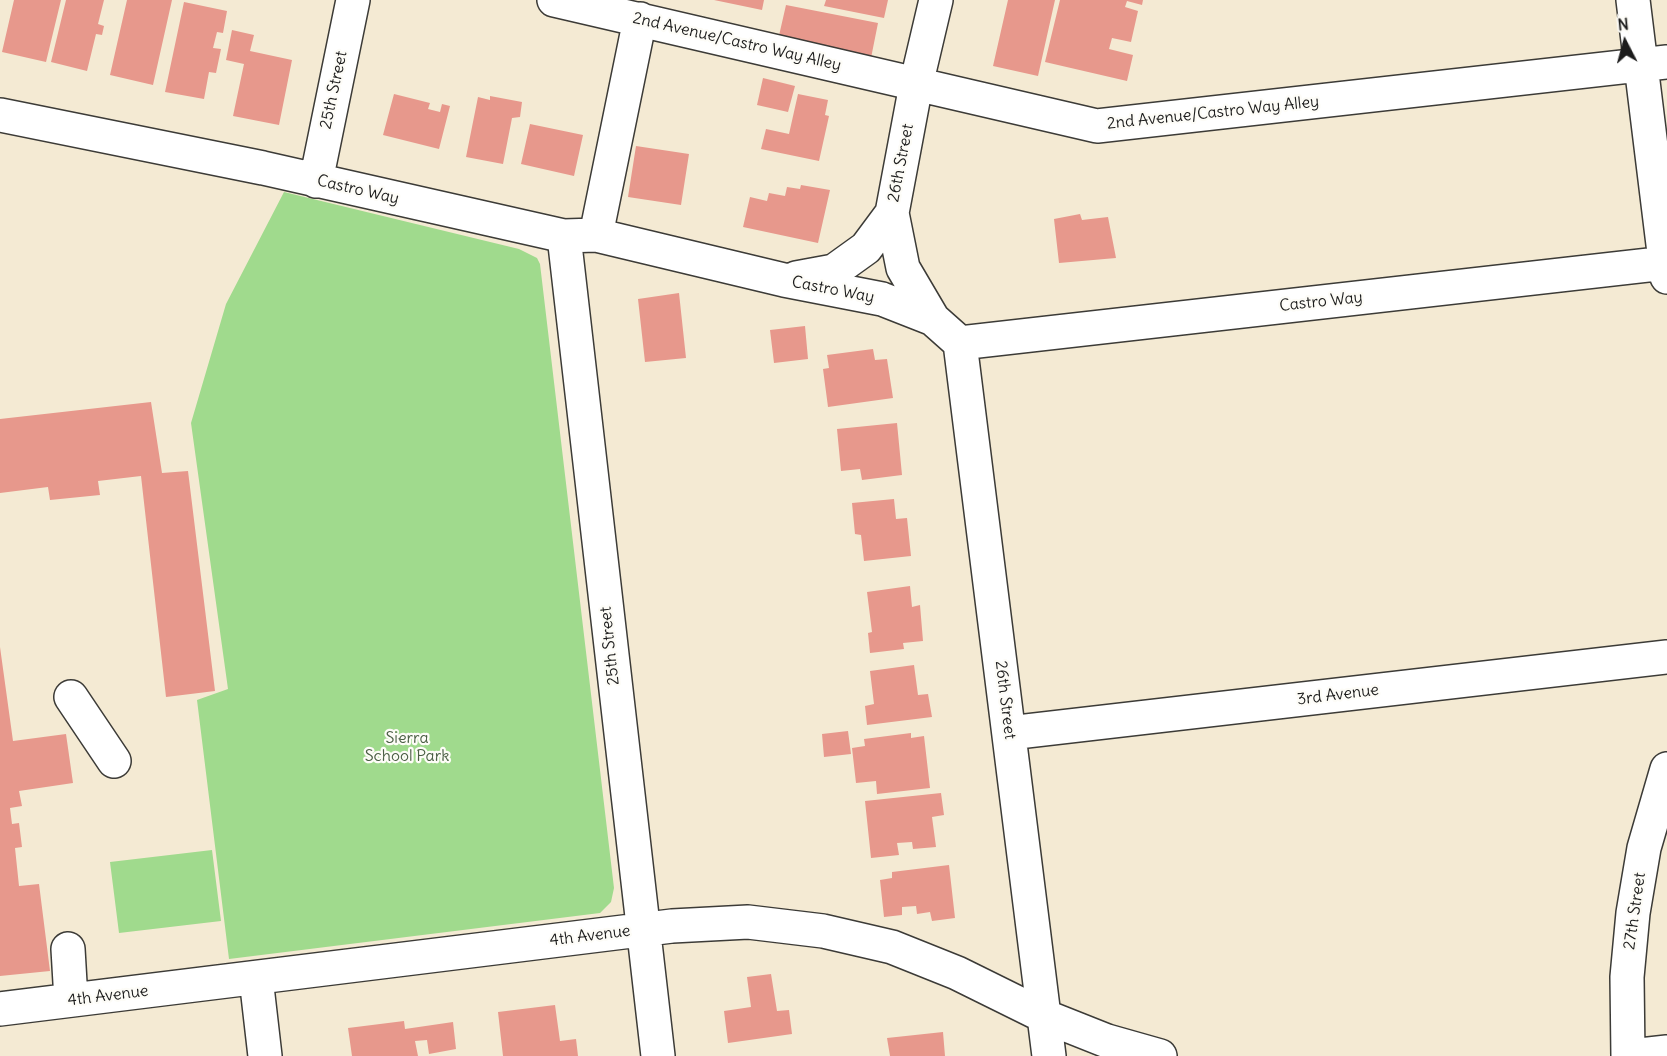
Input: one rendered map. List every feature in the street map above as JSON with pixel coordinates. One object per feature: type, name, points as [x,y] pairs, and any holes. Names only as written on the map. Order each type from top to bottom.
[{"type":"street","name":"25th Street","points":[[316,181],[353,0]]},
{"type":"street","name":"2nd Avenue/Castro Way Alley","points":[[555,0],[1097,126],[1654,63]]},
{"type":"street","name":"26th Street","points":[[933,319],[903,268],[892,213],[916,85],[936,0]]},
{"type":"street","points":[[1633,0],[1654,63],[1666,268]]},
{"type":"street","name":"25th Street","points":[[640,19],[580,236],[642,930],[658,1056]]},
{"type":"street","name":"Castro Way","points":[[0,115],[882,300],[933,319],[960,343],[1666,268]]},
{"type":"street","points":[[784,280],[834,271],[866,248],[892,213]]},
{"type":"street","name":"26th Street","points":[[960,343],[1049,1056]]},
{"type":"street","name":"3rd Avenue","points":[[1009,733],[1667,657]]},
{"type":"street","points":[[71,697],[114,761]]},
{"type":"street","name":"27th Street","points":[[1630,1056],[1627,977],[1633,913],[1644,848],[1667,769]]},
{"type":"street","name":"4th Avenue","points":[[0,1009],[642,930],[748,922],[824,931],[892,947],[957,973],[1044,1016],[1107,1041],[1160,1056]]},
{"type":"street","points":[[68,949],[70,1000]]},
{"type":"street","points":[[256,978],[265,1056]]},
{"type":"street","points":[[1630,1056],[1667,1052]]},
{"type":"green space","name":"Sierra School Park","points":[[284,192],[519,249],[537,258],[540,264],[614,888],[611,902],[600,913],[229,959],[197,700],[228,689],[191,423],[226,304]]},
{"type":"green space","points":[[212,850],[221,921],[119,933],[110,862]]},
{"type":"building","points":[[14,0],[61,0],[46,62],[2,52]]},
{"type":"building","points":[[66,0],[104,0],[98,24],[104,26],[102,35],[96,34],[87,71],[51,62]]},
{"type":"building","points":[[127,0],[172,0],[153,85],[110,75]]},
{"type":"building","points":[[714,0],[764,0],[762,10]]},
{"type":"building","points":[[826,0],[888,0],[884,18],[824,6]]},
{"type":"building","points":[[1008,0],[1055,0],[1038,76],[993,66]]},
{"type":"building","points":[[1060,0],[1143,0],[1142,5],[1127,1],[1125,7],[1138,11],[1131,42],[1112,38],[1109,49],[1133,55],[1127,81],[1045,62]]},
{"type":"building","points":[[184,2],[227,11],[223,33],[217,32],[213,48],[221,49],[216,73],[209,72],[204,99],[165,92]]},
{"type":"building","points":[[786,5],[878,23],[871,58],[778,40]]},
{"type":"building","points":[[232,30],[254,35],[250,51],[292,60],[279,125],[233,116],[244,64],[226,60]]},
{"type":"building","points":[[763,78],[795,86],[788,112],[757,105]]},
{"type":"building","points":[[394,94],[430,103],[428,109],[440,112],[442,104],[450,106],[439,149],[383,135]]},
{"type":"building","points":[[798,94],[828,100],[825,115],[829,116],[819,161],[761,149],[766,129],[789,134]]},
{"type":"building","points":[[490,96],[522,102],[520,117],[512,118],[503,164],[466,157],[478,97],[490,100]]},
{"type":"building","points":[[530,124],[583,135],[574,176],[521,164]]},
{"type":"building","points":[[636,146],[689,154],[681,205],[628,197]]},
{"type":"building","points":[[801,185],[830,190],[818,243],[743,227],[750,197],[767,201],[769,193],[785,196],[787,187],[800,189]]},
{"type":"building","points":[[1080,214],[1082,220],[1108,217],[1116,258],[1059,263],[1054,219]]},
{"type":"building","points":[[679,293],[686,358],[645,362],[638,299]]},
{"type":"building","points":[[805,326],[808,359],[774,363],[770,330]]},
{"type":"building","points":[[873,349],[875,360],[887,359],[893,398],[828,407],[823,369],[829,368],[827,355]]},
{"type":"building","points":[[151,402],[162,473],[188,471],[215,691],[166,697],[141,476],[98,481],[100,495],[50,500],[48,487],[0,493],[0,419]]},
{"type":"building","points":[[897,423],[902,475],[862,480],[860,469],[841,471],[837,429]]},
{"type":"building","points":[[894,499],[896,519],[907,518],[911,556],[864,561],[861,535],[855,534],[852,503]]},
{"type":"building","points":[[910,586],[912,607],[920,605],[923,641],[903,643],[904,649],[870,653],[868,633],[872,632],[867,592]]},
{"type":"building","points":[[0,647],[13,741],[66,734],[73,783],[19,791],[22,806],[10,808],[12,824],[19,823],[22,847],[15,848],[19,886],[39,884],[50,971],[0,976]]},
{"type":"building","points":[[914,665],[918,695],[928,694],[932,717],[867,725],[865,706],[874,704],[870,671]]},
{"type":"building","points":[[848,731],[851,754],[824,757],[822,734]]},
{"type":"building","points":[[911,733],[911,738],[924,736],[930,788],[877,794],[876,781],[856,783],[852,748],[865,746],[864,739]]},
{"type":"building","points":[[941,793],[944,815],[932,817],[936,847],[913,849],[912,842],[897,843],[899,855],[871,858],[865,801]]},
{"type":"building","points":[[949,865],[955,918],[932,921],[930,912],[917,914],[916,906],[902,907],[902,915],[884,917],[880,880],[892,878],[892,872]]},
{"type":"building","points":[[771,974],[777,1011],[789,1010],[792,1034],[728,1043],[724,1011],[751,1007],[747,977]]},
{"type":"building","points":[[555,1005],[560,1041],[576,1039],[578,1056],[503,1056],[498,1012]]},
{"type":"building","points":[[404,1021],[405,1029],[453,1022],[456,1049],[429,1054],[427,1040],[415,1041],[418,1056],[352,1056],[348,1028]]},
{"type":"building","points":[[943,1032],[945,1056],[890,1056],[887,1038]]}]
